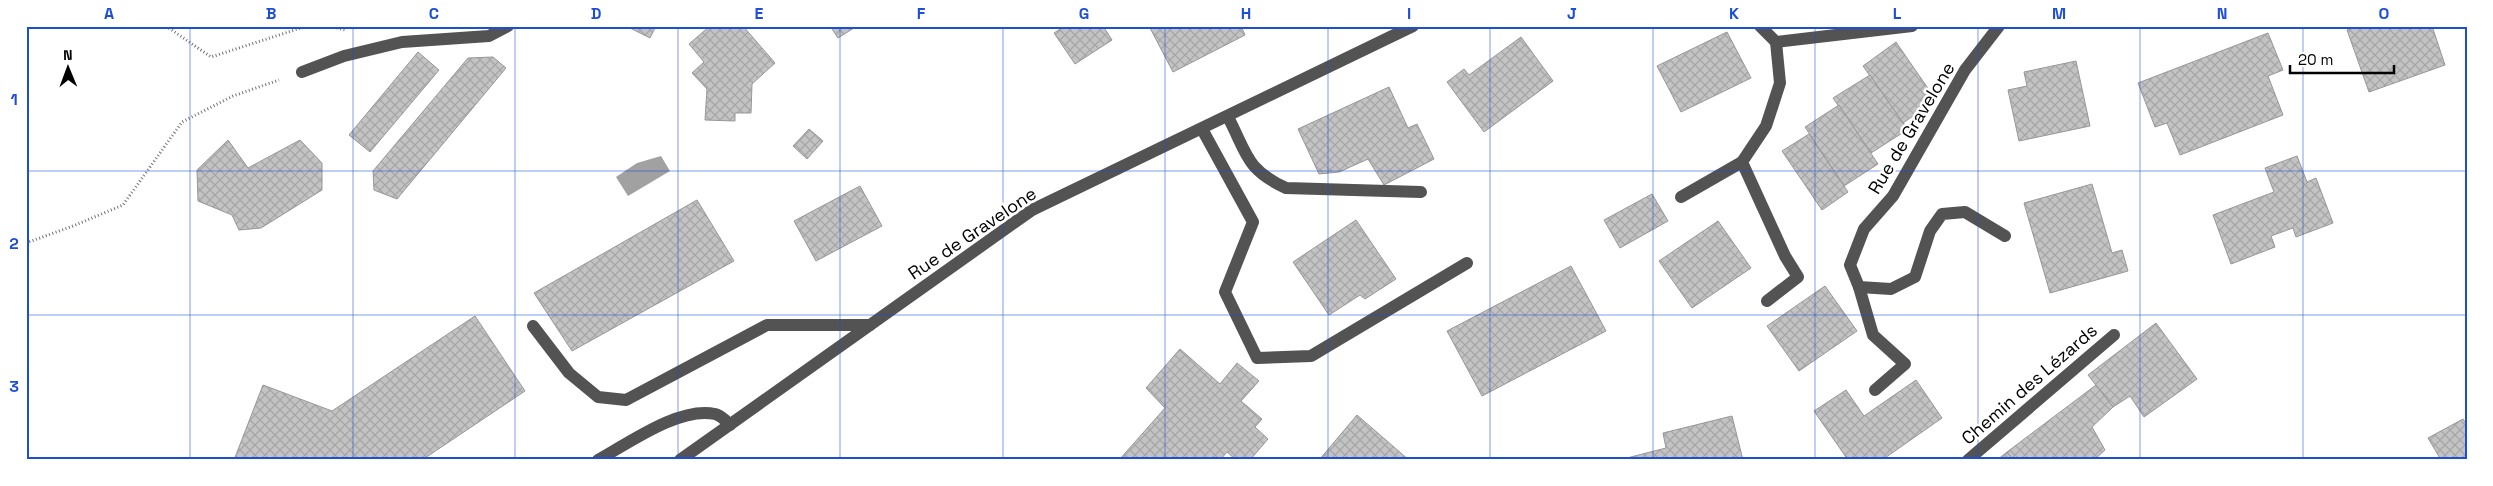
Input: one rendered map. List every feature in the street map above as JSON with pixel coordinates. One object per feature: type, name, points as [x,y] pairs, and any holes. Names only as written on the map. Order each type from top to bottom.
[{"type":"street","points":[[302,72],[344,56],[402,42],[489,36],[508,26]]},
{"type":"street","name":"Rue de Gravelone","points":[[680,460],[1032,210],[1413,26]]},
{"type":"street","points":[[1681,197],[1742,162],[1766,126],[1780,83],[1776,42],[1760,26]]},
{"type":"street","points":[[1776,42],[1912,26]]},
{"type":"street","name":"Rue de Gravelone","points":[[1875,390],[1905,364],[1873,335],[1850,265],[1864,228],[1894,196],[1965,70],[1998,26]]},
{"type":"street","points":[[1228,116],[1250,164],[1266,179],[1286,188],[1421,192]]},
{"type":"street","points":[[1202,129],[1254,222],[1225,292],[1257,358],[1311,356],[1467,263]]},
{"type":"street","points":[[1742,162],[1785,256],[1798,277],[1767,301]]},
{"type":"street","points":[[1858,287],[1892,289],[1915,277],[1930,231],[1942,214],[1965,212],[2005,236]]},
{"type":"street","points":[[533,326],[569,373],[598,397],[626,400],[767,324],[870,324]]},
{"type":"street","name":"Chemin des Lézards","points":[[1968,460],[2114,335]]},
{"type":"street","points":[[598,460],[677,418],[702,412],[717,414],[730,425]]},
{"type":"path","points":[[166,26],[212,57],[307,26]]},
{"type":"path","points":[[26,243],[123,205],[182,122],[233,96],[302,72]]},
{"type":"shaded area","points":[[661,156],[670,171],[628,196],[616,177],[637,163]]},
{"type":"building","points":[[626,26],[656,26],[650,38]]},
{"type":"building","points":[[710,26],[743,26],[775,63],[752,84],[751,113],[735,113],[735,121],[705,120],[707,89],[692,73],[704,62],[689,44]]},
{"type":"building","points":[[830,26],[857,26],[838,38]]},
{"type":"building","points":[[1065,26],[1103,26],[1112,40],[1075,64],[1054,33]]},
{"type":"building","points":[[1149,26],[1241,26],[1245,35],[1173,72]]},
{"type":"building","points":[[2358,26],[2432,26],[2445,65],[2369,92],[2347,30]]},
{"type":"building","points":[[1727,32],[1751,78],[1681,112],[1657,66]]},
{"type":"building","points":[[2268,33],[2283,70],[2268,76],[2283,115],[2180,155],[2167,123],[2155,127],[2138,83]]},
{"type":"building","points":[[1521,37],[1553,81],[1484,132],[1447,82],[1464,69],[1469,75]]},
{"type":"building","points":[[1896,42],[1936,100],[1903,123],[1863,66]]},
{"type":"building","points":[[418,52],[439,70],[370,152],[349,135]]},
{"type":"building","points":[[493,57],[506,68],[397,199],[374,190],[373,171],[468,58]]},
{"type":"building","points":[[2076,61],[2090,126],[2019,141],[2008,90],[2027,86],[2024,72]]},
{"type":"building","points":[[1870,75],[1903,123],[1910,128],[1871,153],[1833,98]]},
{"type":"building","points":[[1389,87],[1408,128],[1417,124],[1434,159],[1384,185],[1368,159],[1339,172],[1319,174],[1298,129]]},
{"type":"building","points":[[1839,105],[1878,164],[1844,186],[1805,127]]},
{"type":"building","points":[[809,129],[823,141],[807,159],[793,146]]},
{"type":"building","points":[[1809,134],[1848,192],[1822,210],[1782,151]]},
{"type":"building","points":[[228,140],[248,168],[300,140],[322,163],[322,190],[261,228],[239,230],[232,215],[198,201],[197,170]]},
{"type":"building","points":[[2297,156],[2307,182],[2316,178],[2333,223],[2296,237],[2293,228],[2271,236],[2275,247],[2231,264],[2213,215],[2274,192],[2265,168]]},
{"type":"building","points":[[2092,184],[2112,253],[2122,250],[2128,271],[2050,293],[2024,203]]},
{"type":"building","points":[[860,186],[882,226],[816,261],[794,221]]},
{"type":"building","points":[[1652,194],[1668,221],[1620,248],[1604,220]]},
{"type":"building","points":[[697,200],[734,261],[572,351],[534,293]]},
{"type":"building","points":[[1356,220],[1396,279],[1365,299],[1360,295],[1329,315],[1293,262]]},
{"type":"building","points":[[1718,221],[1751,268],[1692,308],[1659,261]]},
{"type":"building","points":[[1571,266],[1606,331],[1482,396],[1447,331]]},
{"type":"building","points":[[1825,286],[1857,331],[1799,371],[1767,326]]},
{"type":"building","points":[[475,316],[525,391],[422,460],[234,460],[263,385],[332,411]]},
{"type":"building","points":[[2156,323],[2197,379],[2144,417],[2130,396],[2113,407],[2088,375]]},
{"type":"building","points":[[1180,349],[1220,384],[1237,363],[1259,381],[1241,401],[1262,419],[1255,427],[1268,439],[1250,460],[1236,460],[1227,452],[1220,460],[1119,460],[1165,408],[1146,388]]},
{"type":"building","points":[[1916,380],[1942,418],[1882,460],[1848,460],[1814,411],[1846,390],[1864,416]]},
{"type":"building","points":[[2096,385],[2113,407],[2092,427],[2105,450],[2094,460],[2013,460],[2007,452]]},
{"type":"building","points":[[1357,415],[1409,460],[1319,460]]},
{"type":"building","points":[[1732,416],[1743,460],[1619,460],[1666,448],[1663,433]]},
{"type":"building","points":[[2463,419],[2467,425],[2467,460],[2441,460],[2428,438]]},
{"type":"building","points":[[2007,452],[2013,460],[1997,460]]}]
